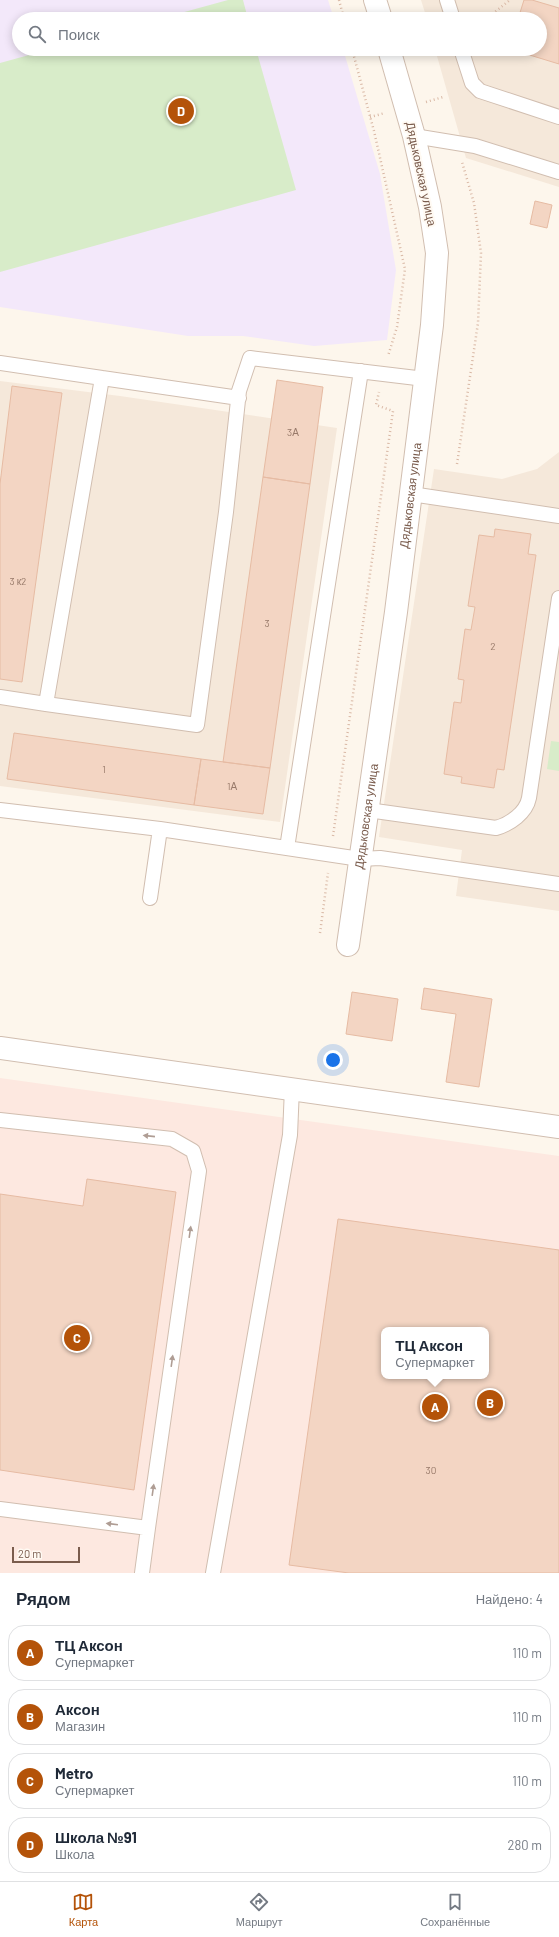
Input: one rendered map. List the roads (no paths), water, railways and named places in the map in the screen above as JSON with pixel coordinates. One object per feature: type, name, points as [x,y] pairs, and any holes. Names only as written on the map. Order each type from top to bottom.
[{"type":"street","points":[[375,0],[379,12]]},
{"type":"street","name":"Дядьковская улица","points":[[348,944],[396,612],[432,325],[437,253],[430,207],[414,136],[391,56]]},
{"type":"street","points":[[0,1048],[292,1088],[559,1127]]},
{"type":"lane","points":[[447,0],[451,12]]},
{"type":"lane","points":[[463,56],[472,83],[480,91],[559,117]]},
{"type":"lane","points":[[414,136],[475,146],[559,172]]},
{"type":"lane","points":[[0,697],[196,725],[226,512],[238,398],[250,358],[425,379]]},
{"type":"lane","points":[[0,363],[238,398]]},
{"type":"lane","points":[[287,848],[361,371]]},
{"type":"lane","points":[[46,704],[102,378]]},
{"type":"lane","points":[[411,494],[559,516]]},
{"type":"lane","points":[[368,810],[492,828],[502,826],[525,810],[529,798],[559,598]]},
{"type":"lane","points":[[0,810],[160,829],[360,859],[380,858],[559,884]]},
{"type":"lane","points":[[150,898],[160,829]]},
{"type":"lane","points":[[213,1573],[290,1135],[292,1088]]},
{"type":"lane","points":[[0,1120],[172,1139],[193,1151],[199,1171],[142,1573]]},
{"type":"lane","points":[[0,1509],[148,1528]]},
{"type":"place","name":"Школа №91","points":[[181,111]]},
{"type":"place","name":"Metro","points":[[77,1338]]},
{"type":"place","name":"Аксон","points":[[490,1403]]},
{"type":"place","name":"ТЦ Аксон","points":[[435,1407]]}]
